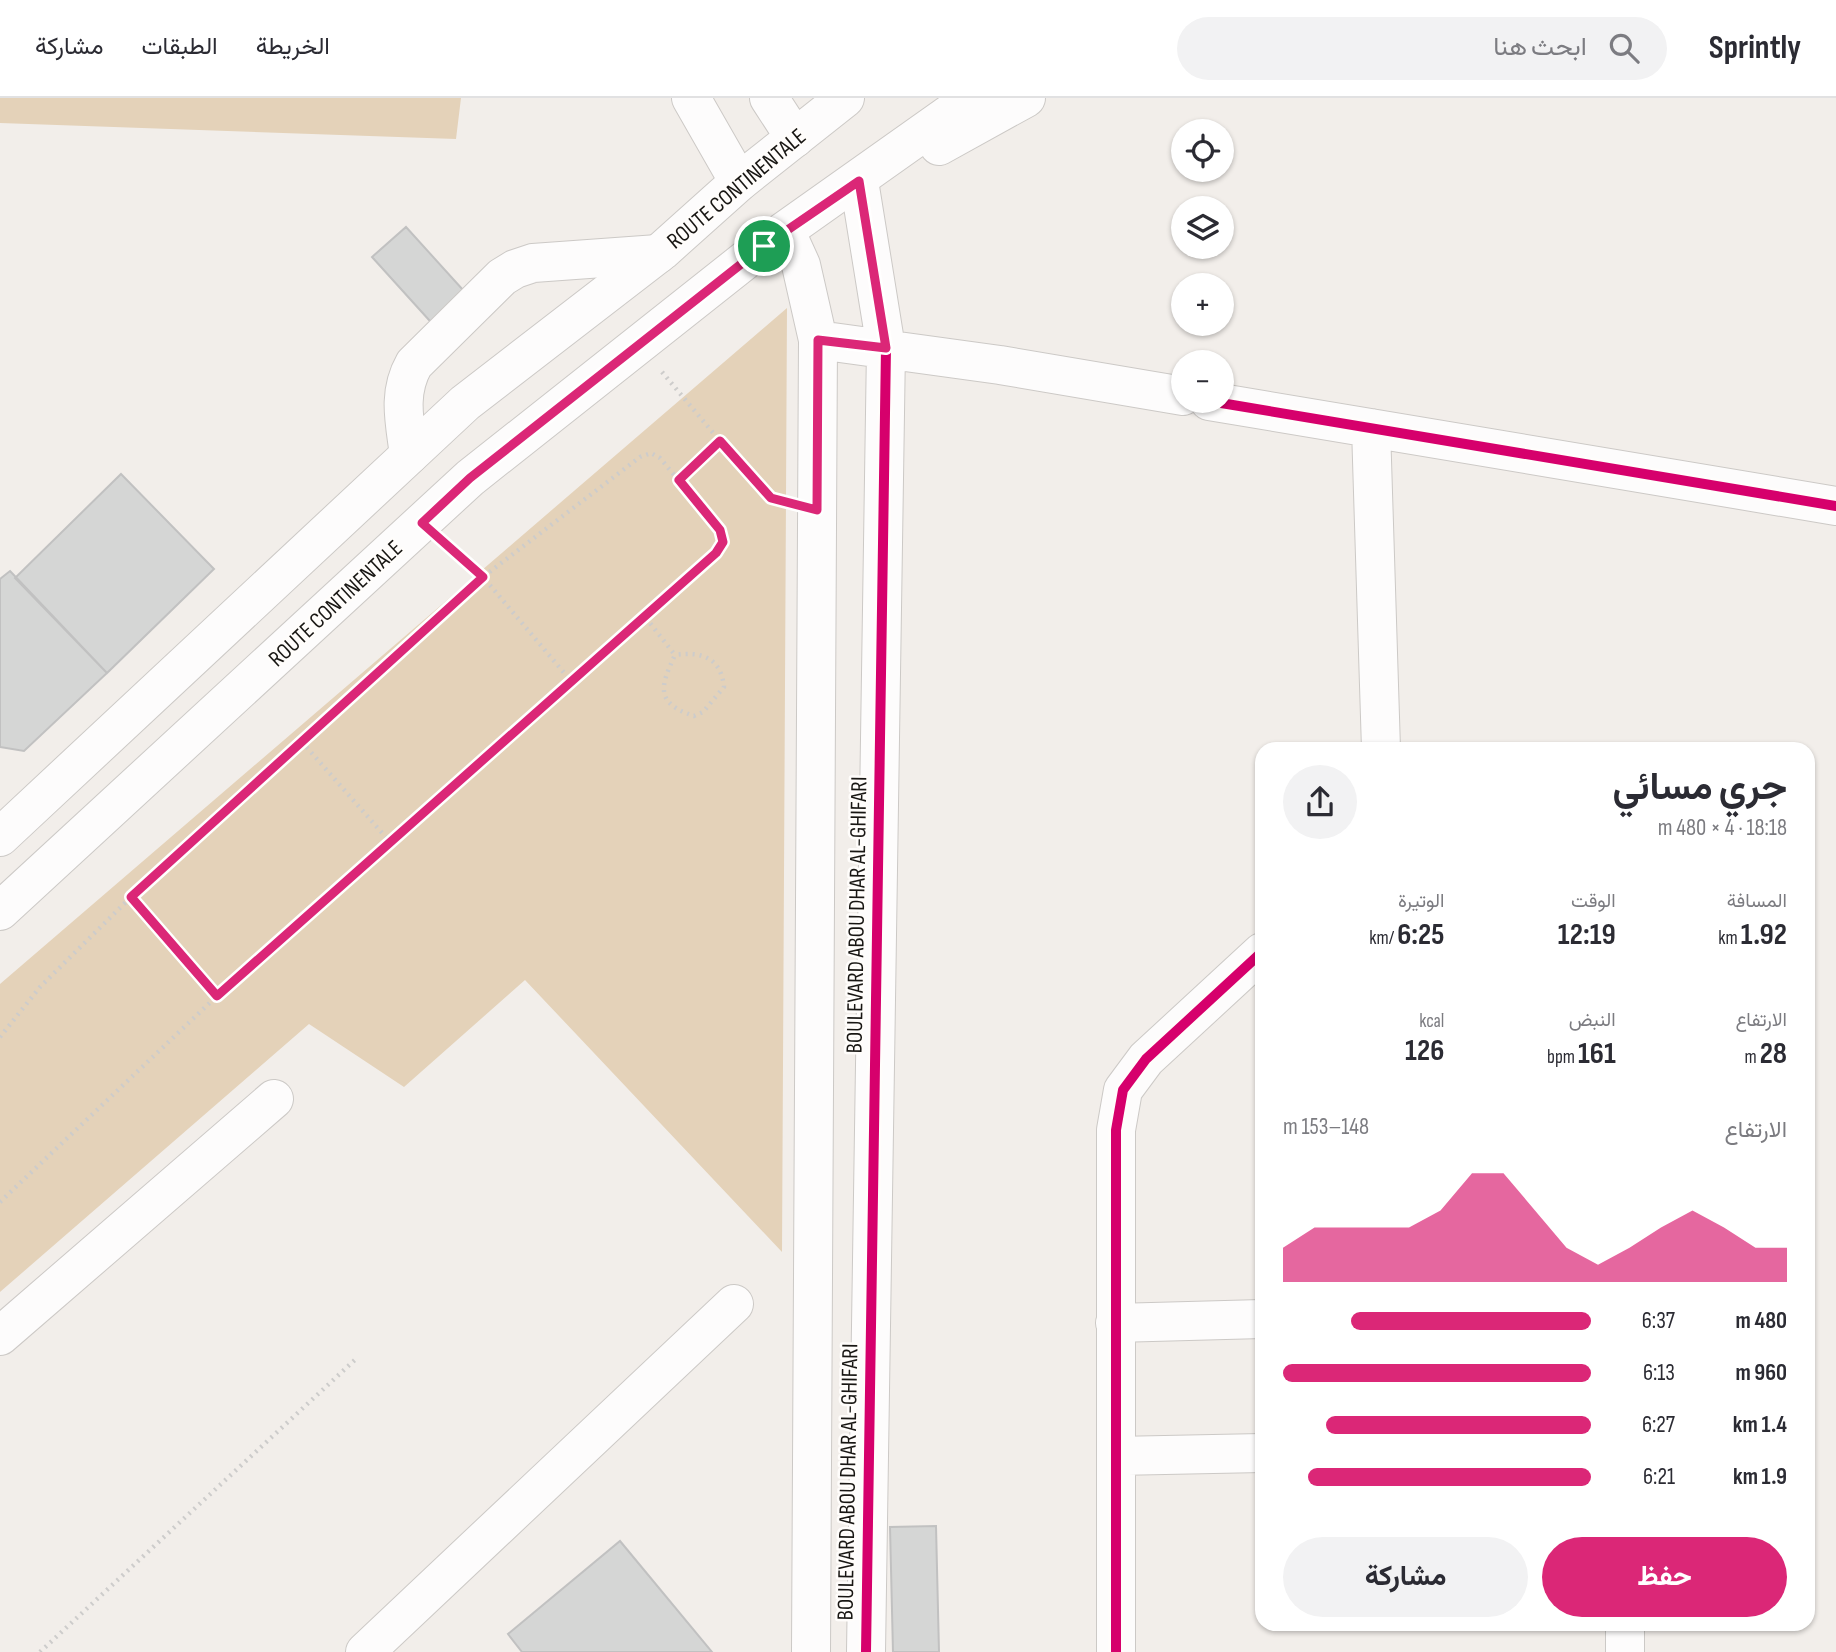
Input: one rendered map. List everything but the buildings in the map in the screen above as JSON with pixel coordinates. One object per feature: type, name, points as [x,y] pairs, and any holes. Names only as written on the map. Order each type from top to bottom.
[{"type":"street","points":[[691,98],[739,182]]},
{"type":"street","points":[[769,98],[795,138]]},
{"type":"street","name":"ROUTE CONTINENTALE","points":[[0,837],[465,403],[658,254],[739,182],[845,98]]},
{"type":"street","name":"ROUTE CONTINENTALE","points":[[0,911],[470,478],[764,246],[972,98]]},
{"type":"street","name":"ROUTE CONTINENTALE","points":[[873,171],[923,153],[964,134],[1026,98]]},
{"type":"street","name":"BOULEVARD ABOU DHAR AL-GHIFARI","points":[[866,1652],[886,348],[873,171]]},
{"type":"street","name":"BOULEVARD ABOU DHAR AL-GHIFARI","points":[[786,232],[801,265],[818,340],[811,1652]]},
{"type":"street","points":[[409,455],[402,396],[404,381],[414,364],[502,277],[533,263],[658,254]]},
{"type":"street","points":[[818,340],[886,348],[1171,394]]},
{"type":"street","points":[[1234,405],[1836,506]]},
{"type":"street","points":[[1371,428],[1381,742]]},
{"type":"street","points":[[1116,1652],[1115,1130],[1124,1090],[1146,1059],[1255,958]]},
{"type":"street","points":[[0,1336],[274,1100]]},
{"type":"street","points":[[365,1652],[734,1304]]},
{"type":"street","points":[[1115,1323],[1255,1319]]},
{"type":"street","points":[[1116,1457],[1255,1453]]},
{"type":"street","points":[[1625,1631],[1625,1652]]},
{"type":"path","points":[[639,345],[771,498],[817,510]]},
{"type":"path","points":[[679,480],[720,441]]},
{"type":"path","points":[[0,1037],[40,987],[131,897],[483,577],[640,457],[651,453],[660,458],[720,530],[723,542],[716,553],[646,618],[571,681],[217,996],[0,1202]]},
{"type":"path","points":[[422,523],[483,577],[571,681]]},
{"type":"path","points":[[646,618],[675,655]]},
{"type":"path","points":[[691,653],[706,656],[716,662],[723,677],[724,687],[713,702],[694,716],[678,711],[666,698],[662,682],[675,655],[691,653]]},
{"type":"path","points":[[302,742],[390,842]]},
{"type":"path","points":[[131,897],[217,996]]},
{"type":"path","points":[[40,1652],[358,1357]]},
{"type":"shaded area","points":[[0,98],[461,98],[456,139],[0,123]]},
{"type":"shaded area","points":[[787,308],[782,1252],[525,980],[404,1087],[309,1024],[0,1292],[0,984]]},
{"type":"cycle path","points":[[859,181],[886,348],[866,1652]]},
{"type":"cycle path","points":[[1234,405],[1836,506]]},
{"type":"cycle path","points":[[1116,1652],[1116,1130],[1123,1090],[1146,1059],[1255,958]]},
{"type":"route","points":[[859,181],[886,348],[818,340],[817,510],[771,498],[720,441],[679,480],[720,530],[723,542],[716,553],[679,590],[571,681],[217,996],[131,897],[483,577],[422,523],[470,478],[764,246],[859,181]]}]
